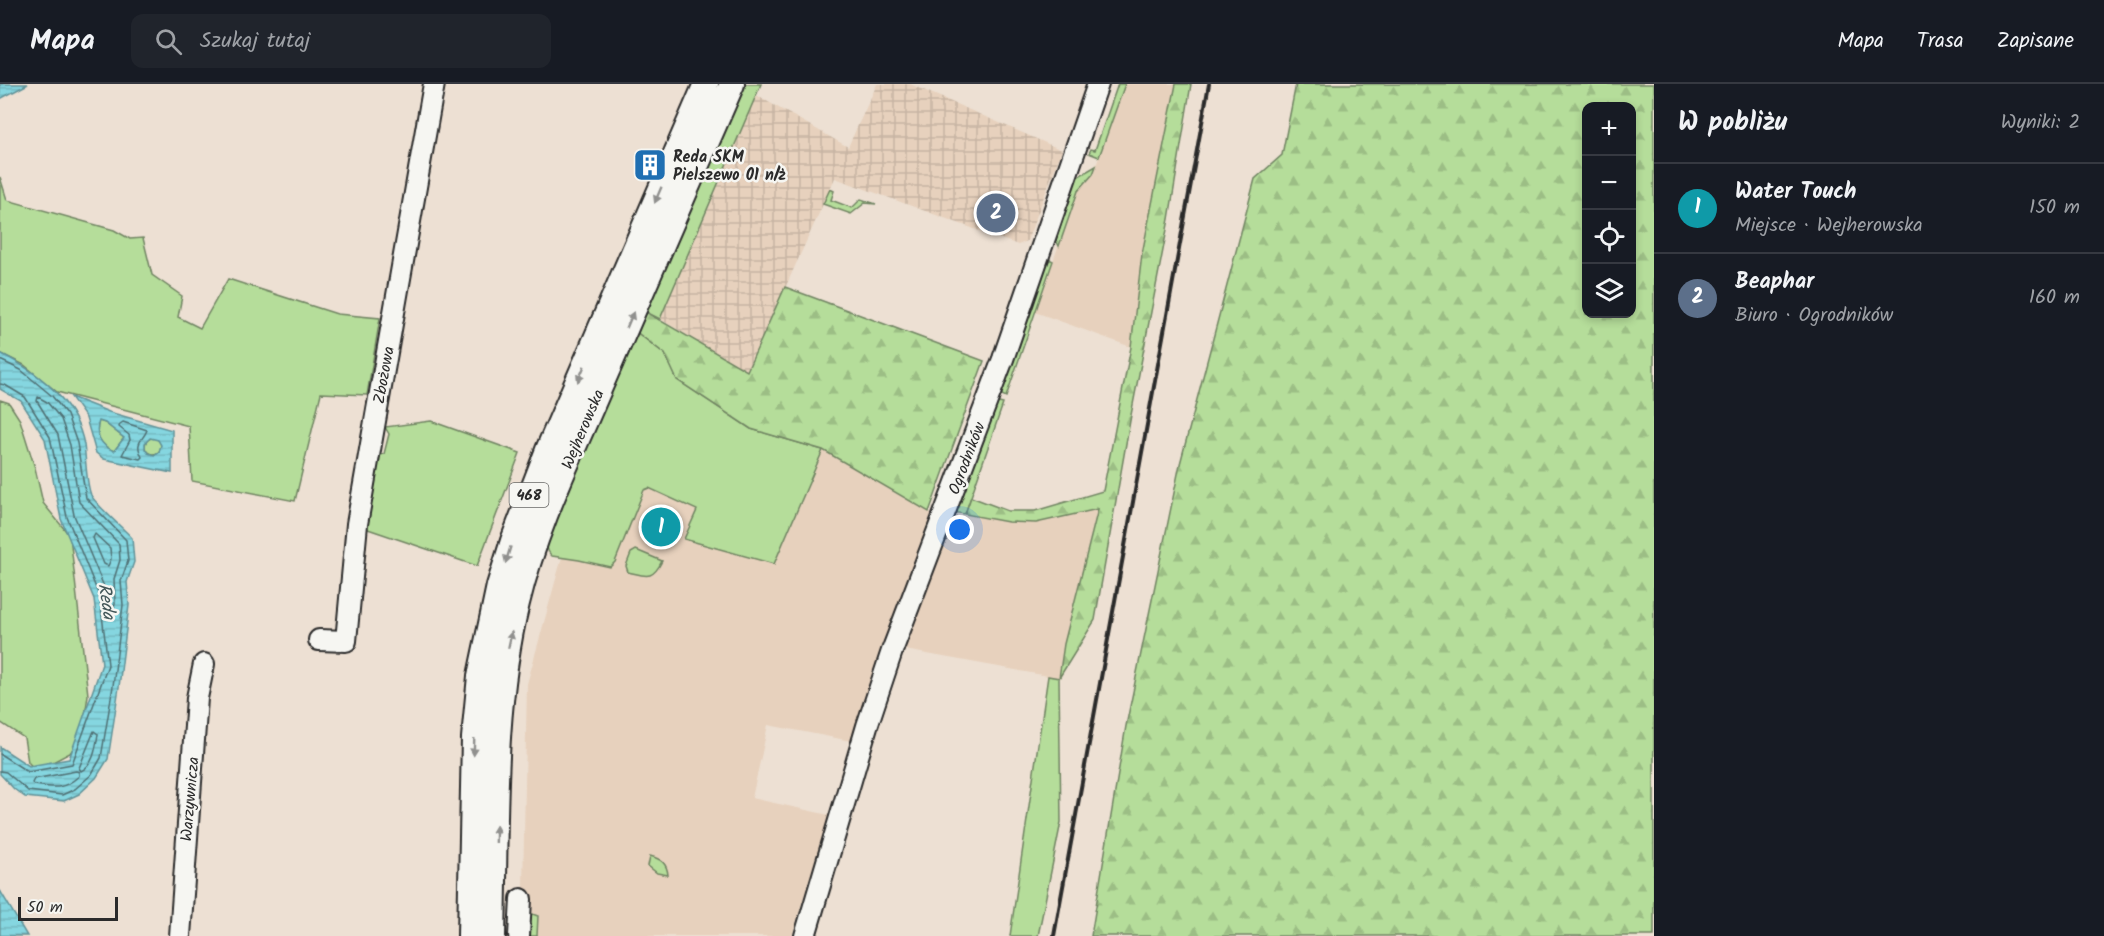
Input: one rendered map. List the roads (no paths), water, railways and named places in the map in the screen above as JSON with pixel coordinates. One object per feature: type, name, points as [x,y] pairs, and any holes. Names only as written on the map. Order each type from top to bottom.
[{"type":"main road","name":"Wejherowska","points":[[470,936],[474,738],[480,676],[500,586],[513,541],[548,450],[706,84]]},
{"type":"main road","name":"Wejherowska","points":[[493,936],[498,735],[505,662],[518,602],[535,545],[560,481],[732,84]]},
{"type":"street","name":"Zbożowa","points":[[320,640],[346,641],[357,524],[434,84]]},
{"type":"street","name":"Ogrodników","points":[[805,936],[892,651],[1003,359],[1098,84]]},
{"type":"street","name":"Warzywnicza","points":[[180,936],[197,698],[204,664]]},
{"type":"street","points":[[519,936],[521,899]]},
{"type":"water","points":[[0,84],[28,84],[0,99]]},
{"type":"water","name":"Reda","points":[[0,353],[28,369],[64,401],[80,429],[91,495],[132,538],[134,562],[127,582],[129,605],[108,759],[96,778],[79,794],[64,801],[25,797],[0,774],[0,747],[29,766],[69,759],[102,664],[94,599],[61,519],[45,439],[21,401],[0,389]]},
{"type":"water","points":[[71,397],[109,412],[172,430],[172,473],[104,459],[96,453],[86,418]],"holes":[[[99,421],[124,438],[114,451],[105,446],[100,439],[97,430]],[[150,438],[158,440],[161,445],[159,452],[154,455],[145,449],[145,443]]]},
{"type":"water","points":[[0,890],[2,894],[27,936],[0,936]]},
{"type":"railway","points":[[1054,936],[1209,84]]},
{"type":"place","name":"Reda SKM Pielszewo 01 n/ż","points":[[650,165]]},
{"type":"place","name":"Beaphar","points":[[996,213]]},
{"type":"place","name":"Water Touch","points":[[661,527]]}]
